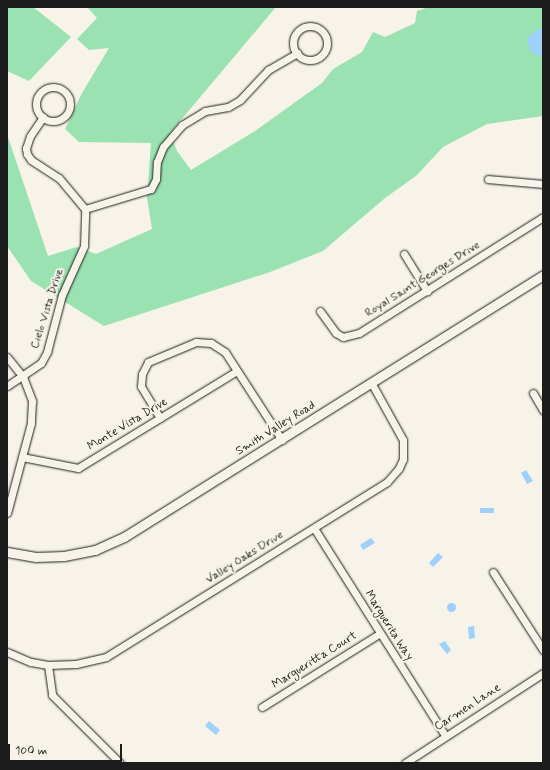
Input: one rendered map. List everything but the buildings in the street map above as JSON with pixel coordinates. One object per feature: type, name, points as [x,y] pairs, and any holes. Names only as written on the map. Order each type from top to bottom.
[{"type":"main road","name":"Smith Valley Road","points":[[7,552],[36,557],[64,556],[110,544],[145,525],[282,440],[543,275]]},
{"type":"street","points":[[313,26],[323,31],[327,41],[321,56],[306,59],[297,53],[293,42],[302,28],[313,26]]},
{"type":"street","points":[[43,117],[30,136],[26,148],[27,154],[31,160],[52,172],[70,189],[85,209],[150,189],[156,179],[157,162],[163,147],[182,126],[196,115],[228,107],[240,100],[268,70],[297,53]]},
{"type":"street","points":[[51,87],[62,89],[70,103],[67,113],[59,119],[43,117],[36,105],[38,95],[51,87]]},
{"type":"street","points":[[488,179],[543,184]]},
{"type":"street","name":"Cielo Vista Drive","points":[[7,386],[23,377],[41,363],[47,352],[62,295],[84,246],[85,209]]},
{"type":"street","name":"Royal Saint Georges Drive","points":[[320,311],[336,333],[352,336],[543,217]]},
{"type":"street","points":[[404,254],[427,290]]},
{"type":"street","points":[[160,418],[141,386],[142,374],[148,362],[196,342],[211,343],[226,352],[282,440]]},
{"type":"street","points":[[7,357],[23,377],[32,401],[31,423],[7,513]]},
{"type":"street","name":"Monte Vista Drive","points":[[22,457],[78,468],[237,371]]},
{"type":"street","name":"Valley Oaks Drive","points":[[7,652],[31,662],[48,665],[76,664],[118,651],[387,482],[402,464],[403,440],[372,384]]},
{"type":"street","points":[[532,393],[543,410]]},
{"type":"street","name":"Marguerita Way","points":[[314,528],[379,634],[445,735]]},
{"type":"street","points":[[493,572],[543,650]]},
{"type":"street","name":"Margueritta Court","points":[[262,707],[379,634]]},
{"type":"street","points":[[48,665],[52,695],[120,763]]},
{"type":"street","name":"Carmen Lane","points":[[405,763],[445,735],[543,673]]},
{"type":"green space","points":[[7,7],[33,7],[71,37],[29,81],[7,71]]},
{"type":"green space","points":[[87,7],[276,7],[170,133],[177,151],[191,170],[255,131],[322,83],[333,69],[362,52],[373,32],[385,37],[415,23],[417,11],[429,7],[543,7],[543,116],[487,124],[443,147],[416,176],[385,198],[323,251],[270,272],[104,326],[31,281],[7,246],[7,134],[48,256],[77,247],[96,254],[152,229],[147,198],[151,143],[79,142],[65,129],[82,93],[109,48],[89,50],[77,39],[97,18]]},
{"type":"water","points":[[543,28],[542,56],[534,54],[530,50],[527,39],[534,32]]},
{"type":"water","points":[[526,470],[533,481],[527,484],[521,473]]},
{"type":"water","points":[[480,508],[494,508],[494,513],[480,513]]},
{"type":"water","points":[[371,538],[375,543],[363,550],[360,545]]},
{"type":"water","points":[[438,553],[443,557],[433,567],[429,563]]},
{"type":"water","points":[[451,602],[456,607],[451,612],[446,607]]},
{"type":"water","points":[[474,626],[475,638],[469,639],[468,627]]},
{"type":"water","points":[[445,641],[451,650],[447,654],[439,644]]},
{"type":"water","points":[[209,721],[220,730],[216,735],[205,726]]}]
